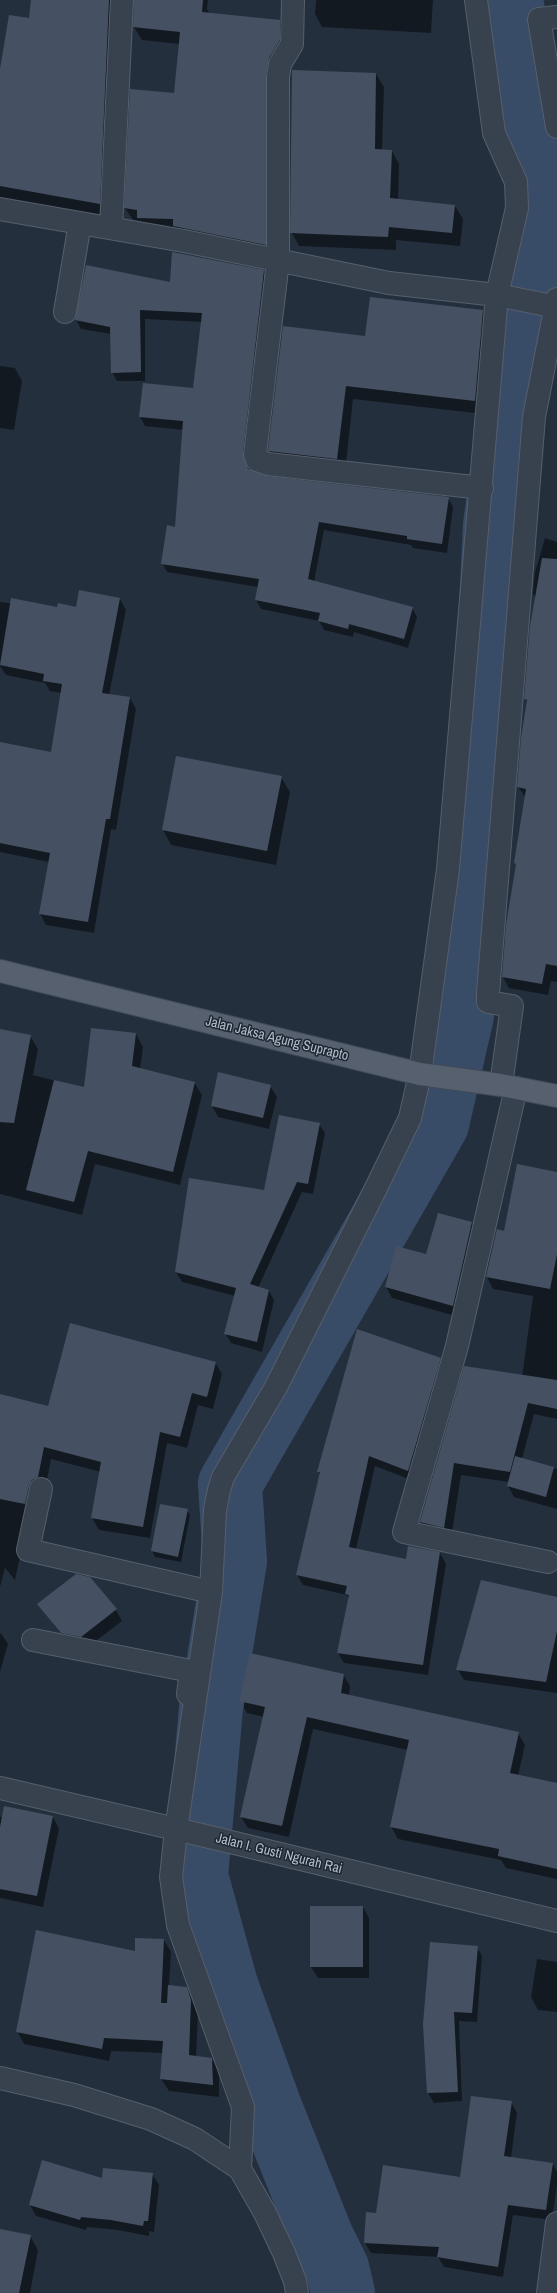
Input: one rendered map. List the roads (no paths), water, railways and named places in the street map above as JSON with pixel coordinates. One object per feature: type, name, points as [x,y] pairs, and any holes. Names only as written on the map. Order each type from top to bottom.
[{"type":"main road","name":"Jalan Jaksa Agung Suprapto","points":[[0,971],[424,1075],[504,1086],[557,1096]]},
{"type":"street","points":[[111,228],[122,0]]},
{"type":"street","points":[[293,0],[292,44],[280,64],[278,77],[278,261],[255,454],[257,460],[268,464],[482,488]]},
{"type":"street","points":[[173,1829],[211,1592],[215,1510],[223,1476],[276,1387],[377,1186],[410,1118],[424,1075],[448,869],[482,488],[502,296],[517,208],[516,182],[494,133],[476,0]]},
{"type":"street","points":[[557,17],[539,19],[557,127]]},
{"type":"street","points":[[0,210],[184,241],[388,283],[502,296],[556,305],[534,418],[488,993],[488,1002],[512,1006],[504,1086],[457,1346],[404,1532],[548,1562]]},
{"type":"street","points":[[65,312],[80,223]]},
{"type":"street","points":[[41,1489],[28,1550],[211,1592]]},
{"type":"street","points":[[33,1640],[191,1671],[173,1829],[171,1877],[178,1925],[244,2107],[240,2169]]},
{"type":"street","name":"Jalan I. Gusti Ngurah Rai","points":[[0,1788],[557,1921]]},
{"type":"street","points":[[0,2078],[74,2095],[151,2119],[195,2139],[240,2169],[265,2214],[284,2253],[295,2281],[297,2293]]},
{"type":"street","points":[[548,2293],[557,2223]]},
{"type":"waterway","points":[[343,2293],[337,2268],[322,2238],[269,2105],[226,1985],[196,1876],[211,1708],[235,1561],[230,1484],[437,1124],[462,1015],[488,665],[495,525],[519,351],[543,223],[528,93],[511,0]]}]
